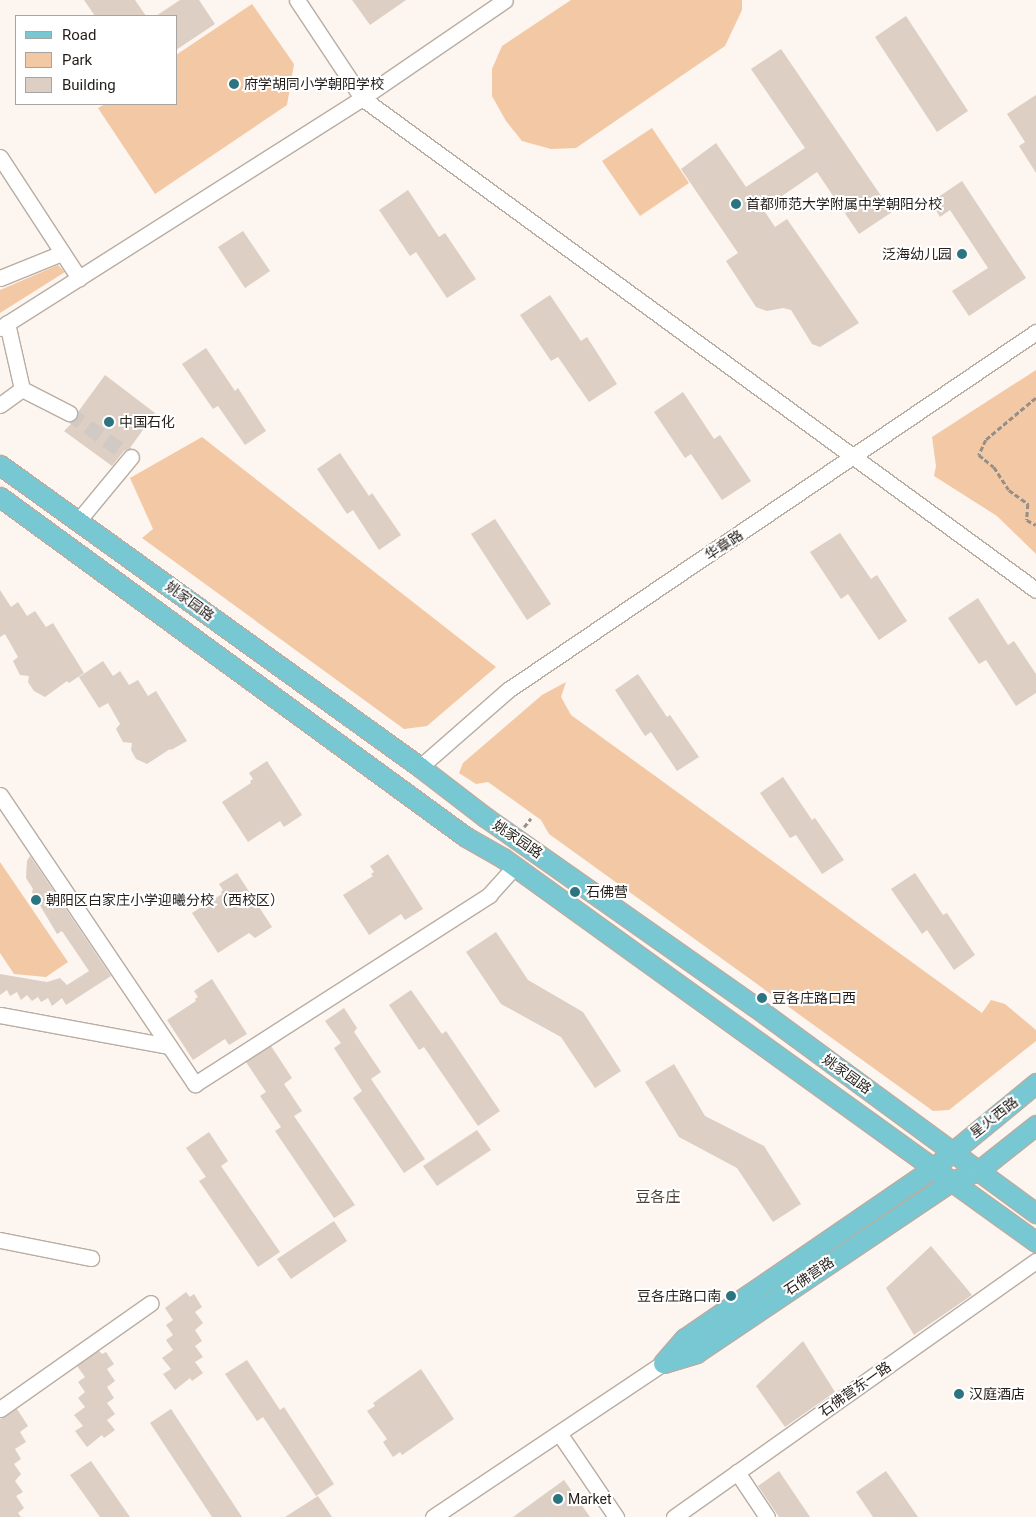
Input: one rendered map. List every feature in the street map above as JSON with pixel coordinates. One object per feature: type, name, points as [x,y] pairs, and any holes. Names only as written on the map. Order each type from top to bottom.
[{"type":"main road","name":"姚家园路","points":[[0,465],[420,767],[485,817],[754,1006],[1036,1213]]},
{"type":"main road","name":"姚家园路","points":[[0,497],[466,837],[514,867],[1036,1242]]},
{"type":"main road","name":"星火西路","points":[[933,1168],[951,1150],[1036,1083]]},
{"type":"main road","points":[[978,1171],[1036,1125]]},
{"type":"main road","name":"石佛营路","points":[[663,1363],[685,1338],[933,1168]]},
{"type":"main road","name":"石佛营路","points":[[663,1363],[696,1353],[952,1181],[978,1171]]},
{"type":"street","points":[[297,0],[362,98],[1036,590]]},
{"type":"street","points":[[69,413],[22,389],[4,326],[362,98],[506,0]]},
{"type":"street","points":[[0,157],[79,278]]},
{"type":"street","points":[[0,278],[62,254]]},
{"type":"street","name":"华章路","points":[[420,767],[508,690],[855,457],[1036,332]]},
{"type":"street","points":[[0,406],[22,389]]},
{"type":"street","points":[[78,521],[131,457]]},
{"type":"street","points":[[0,795],[195,1084],[489,895],[514,867]]},
{"type":"street","points":[[0,1015],[169,1046]]},
{"type":"street","points":[[0,1240],[90,1258]]},
{"type":"street","name":"石佛营东一路","points":[[674,1517],[1036,1261]]},
{"type":"street","points":[[0,1409],[150,1303]]},
{"type":"street","name":"石佛营路","points":[[434,1517],[663,1363]]},
{"type":"street","points":[[559,1433],[616,1517]]},
{"type":"street","points":[[737,1472],[766,1517]]},
{"type":"path","points":[[1036,398],[986,440],[979,455],[994,467],[1009,490],[1028,504],[1027,520],[1036,525]]},
{"type":"green space","points":[[571,0],[742,0],[742,10],[725,46],[576,148],[551,149],[522,141],[506,121],[492,96],[492,69],[502,46]]},
{"type":"green space","name":"府学胡同小学朝阳学校","points":[[252,4],[294,64],[287,105],[155,194],[98,108],[103,105],[178,105],[178,54]]},
{"type":"green space","points":[[652,128],[689,183],[640,216],[602,161]]},
{"type":"green space","points":[[58,265],[65,272],[0,313],[0,290]]},
{"type":"green space","points":[[1036,370],[1036,554],[997,516],[934,476],[936,466],[932,437]]},
{"type":"green space","points":[[202,437],[496,667],[427,726],[404,729],[142,538],[153,529],[130,478]]},
{"type":"green space","points":[[566,682],[561,697],[571,715],[982,1013],[991,1000],[1005,1004],[1036,1030],[1036,1041],[949,1110],[933,1111],[549,834],[541,820],[488,782],[476,784],[459,773],[463,763],[542,695]]},
{"type":"green space","points":[[0,862],[68,962],[46,977],[14,974],[0,953]]},
{"type":"building","points":[[84,0],[135,0],[145,15],[94,15]]},
{"type":"building","points":[[180,0],[199,0],[215,24],[178,49],[178,15],[158,15]]},
{"type":"building","points":[[352,0],[406,0],[370,25]]},
{"type":"building","points":[[906,16],[968,111],[937,132],[875,37]]},
{"type":"building","points":[[781,49],[892,212],[859,234],[817,172],[763,209],[775,227],[787,219],[859,323],[820,347],[812,344],[791,310],[783,308],[767,311],[756,307],[726,261],[738,253],[681,169],[716,143],[746,187],[805,148],[751,69]]},
{"type":"building","points":[[1036,95],[1036,173],[1019,146],[1025,142],[1007,114]]},
{"type":"building","points":[[962,181],[1026,278],[969,316],[952,291],[988,268],[950,210],[940,217],[931,202]]},
{"type":"building","points":[[408,190],[439,237],[445,233],[476,279],[447,298],[416,252],[410,256],[379,210]]},
{"type":"building","points":[[243,231],[270,271],[245,288],[218,247]]},
{"type":"building","points":[[550,295],[581,341],[587,337],[617,384],[589,402],[558,357],[551,361],[520,315]]},
{"type":"building","points":[[206,348],[235,391],[238,388],[266,431],[245,445],[218,406],[213,409],[182,364]]},
{"type":"building","name":"中国石化","points":[[105,375],[155,413],[130,448],[124,451],[112,466],[64,431],[77,418],[78,412]]},
{"type":"building","points":[[683,392],[714,439],[720,435],[751,481],[722,500],[691,454],[685,458],[654,412]]},
{"type":"building","points":[[340,453],[369,496],[372,493],[401,535],[379,550],[353,510],[347,514],[317,469]]},
{"type":"building","points":[[495,519],[551,604],[527,620],[471,534]]},
{"type":"building","points":[[840,533],[871,579],[877,575],[907,621],[879,640],[848,594],[841,599],[810,552]]},
{"type":"building","points":[[0,590],[11,607],[18,602],[27,616],[35,611],[46,627],[53,623],[84,673],[69,683],[67,681],[45,697],[34,691],[28,682],[29,676],[20,675],[13,661],[18,657],[5,634],[0,637]]},
{"type":"building","points":[[978,598],[1008,645],[1014,641],[1036,674],[1036,693],[1016,706],[986,660],[979,664],[948,618]]},
{"type":"building","points":[[103,661],[113,676],[120,671],[129,685],[138,680],[148,696],[156,691],[187,741],[170,749],[147,764],[136,759],[131,750],[132,743],[123,742],[116,729],[120,724],[108,703],[99,708],[79,677]]},
{"type":"building","points":[[638,674],[667,717],[670,715],[699,757],[677,771],[651,732],[645,736],[615,690]]},
{"type":"building","points":[[267,761],[302,815],[284,827],[280,821],[248,842],[222,802],[251,783],[250,781],[253,779],[249,773]]},
{"type":"building","points":[[783,777],[812,820],[815,818],[844,860],[822,874],[796,835],[790,838],[760,793]]},
{"type":"building","points":[[388,854],[423,909],[405,920],[401,914],[369,935],[343,895],[373,876],[371,874],[374,872],[370,866]]},
{"type":"building","points":[[30,856],[111,976],[66,1005],[62,998],[52,1006],[48,998],[41,1002],[38,997],[32,1001],[27,995],[21,1000],[17,992],[10,996],[7,990],[0,995],[0,974],[47,982],[60,978],[67,985],[89,971],[62,931],[57,934],[32,892],[33,889],[26,878],[27,861]]},
{"type":"building","points":[[237,873],[272,927],[255,938],[249,933],[218,953],[192,913],[222,894],[223,890],[219,884]]},
{"type":"building","points":[[915,873],[943,915],[947,913],[975,955],[954,970],[927,930],[922,934],[891,889]]},
{"type":"building","points":[[496,932],[528,980],[583,1012],[621,1071],[595,1088],[561,1037],[501,1004],[466,952]]},
{"type":"building","points":[[212,979],[247,1034],[229,1045],[225,1039],[193,1060],[167,1020],[196,1001],[195,999],[198,997],[194,991]]},
{"type":"building","points":[[411,990],[442,1034],[446,1031],[500,1111],[478,1126],[424,1047],[419,1050],[389,1005]]},
{"type":"building","points":[[344,1008],[357,1028],[354,1032],[381,1072],[371,1079],[425,1159],[404,1173],[353,1098],[362,1091],[334,1048],[341,1043],[325,1021]]},
{"type":"building","points":[[271,1046],[292,1078],[284,1084],[302,1111],[294,1116],[355,1205],[334,1218],[275,1131],[281,1127],[260,1096],[266,1092],[246,1062]]},
{"type":"building","points":[[674,1064],[705,1116],[764,1146],[801,1204],[773,1222],[737,1168],[679,1137],[645,1082]]},
{"type":"building","points":[[477,1130],[491,1150],[437,1186],[423,1166]]},
{"type":"building","points":[[209,1132],[228,1161],[221,1166],[280,1252],[258,1267],[199,1181],[206,1177],[186,1148]]},
{"type":"building","points":[[334,1221],[347,1241],[291,1279],[277,1259]]},
{"type":"building","points":[[931,1246],[972,1295],[914,1335],[886,1288]]},
{"type":"building","points":[[186,1292],[190,1297],[194,1294],[202,1307],[195,1312],[203,1323],[195,1330],[202,1341],[195,1346],[203,1357],[195,1362],[203,1373],[192,1381],[190,1378],[175,1390],[163,1374],[171,1369],[162,1358],[173,1350],[166,1340],[173,1335],[166,1325],[173,1320],[165,1308]]},
{"type":"building","points":[[803,1341],[835,1392],[785,1427],[756,1386]]},
{"type":"building","points":[[99,1351],[102,1354],[106,1352],[114,1364],[107,1369],[115,1381],[107,1387],[114,1398],[107,1403],[115,1414],[107,1420],[115,1430],[104,1438],[102,1435],[87,1447],[75,1431],[83,1426],[74,1415],[85,1407],[78,1398],[85,1392],[78,1382],[85,1377],[77,1366]]},
{"type":"building","points":[[247,1360],[280,1410],[284,1407],[334,1484],[316,1496],[263,1417],[257,1421],[225,1374]]},
{"type":"building","points":[[421,1369],[454,1419],[402,1455],[400,1452],[393,1457],[383,1442],[387,1439],[367,1411],[375,1406],[373,1403]]},
{"type":"building","points":[[17,1409],[28,1426],[20,1432],[26,1442],[15,1449],[21,1459],[14,1464],[21,1474],[15,1481],[23,1492],[16,1496],[24,1508],[18,1513],[21,1517],[0,1517],[0,1419]]},
{"type":"building","points":[[171,1409],[242,1517],[212,1517],[150,1423]]},
{"type":"building","points":[[91,1461],[130,1517],[100,1517],[70,1475]]},
{"type":"building","points":[[779,1471],[810,1517],[779,1517],[758,1486]]},
{"type":"building","points":[[886,1471],[918,1517],[873,1517],[856,1492]]},
{"type":"building","name":"Market","points":[[564,1480],[590,1517],[513,1517]]},
{"type":"building","points":[[318,1496],[332,1517],[285,1517]]},
{"type":"tunnel","points":[[69,413],[131,457]]},
{"type":"place","name":"府学胡同小学朝阳学校","points":[[234,84]]},
{"type":"place","name":"首都师范大学附属中学朝阳分校","points":[[736,204]]},
{"type":"place","name":"泛海幼儿园","points":[[962,254]]},
{"type":"place","name":"中国石化","points":[[109,422]]},
{"type":"place","name":"石佛营","points":[[575,892]]},
{"type":"place","name":"朝阳区白家庄小学迎曦分校（西校区）","points":[[36,900]]},
{"type":"place","name":"豆各庄路口西","points":[[762,998]]},
{"type":"place","name":"豆各庄路口南","points":[[731,1296]]},
{"type":"place","name":"汉庭酒店","points":[[959,1394]]},
{"type":"place","name":"Market","points":[[558,1499]]},
{"type":"district","name":"豆各庄","points":[[658,1198]]}]
